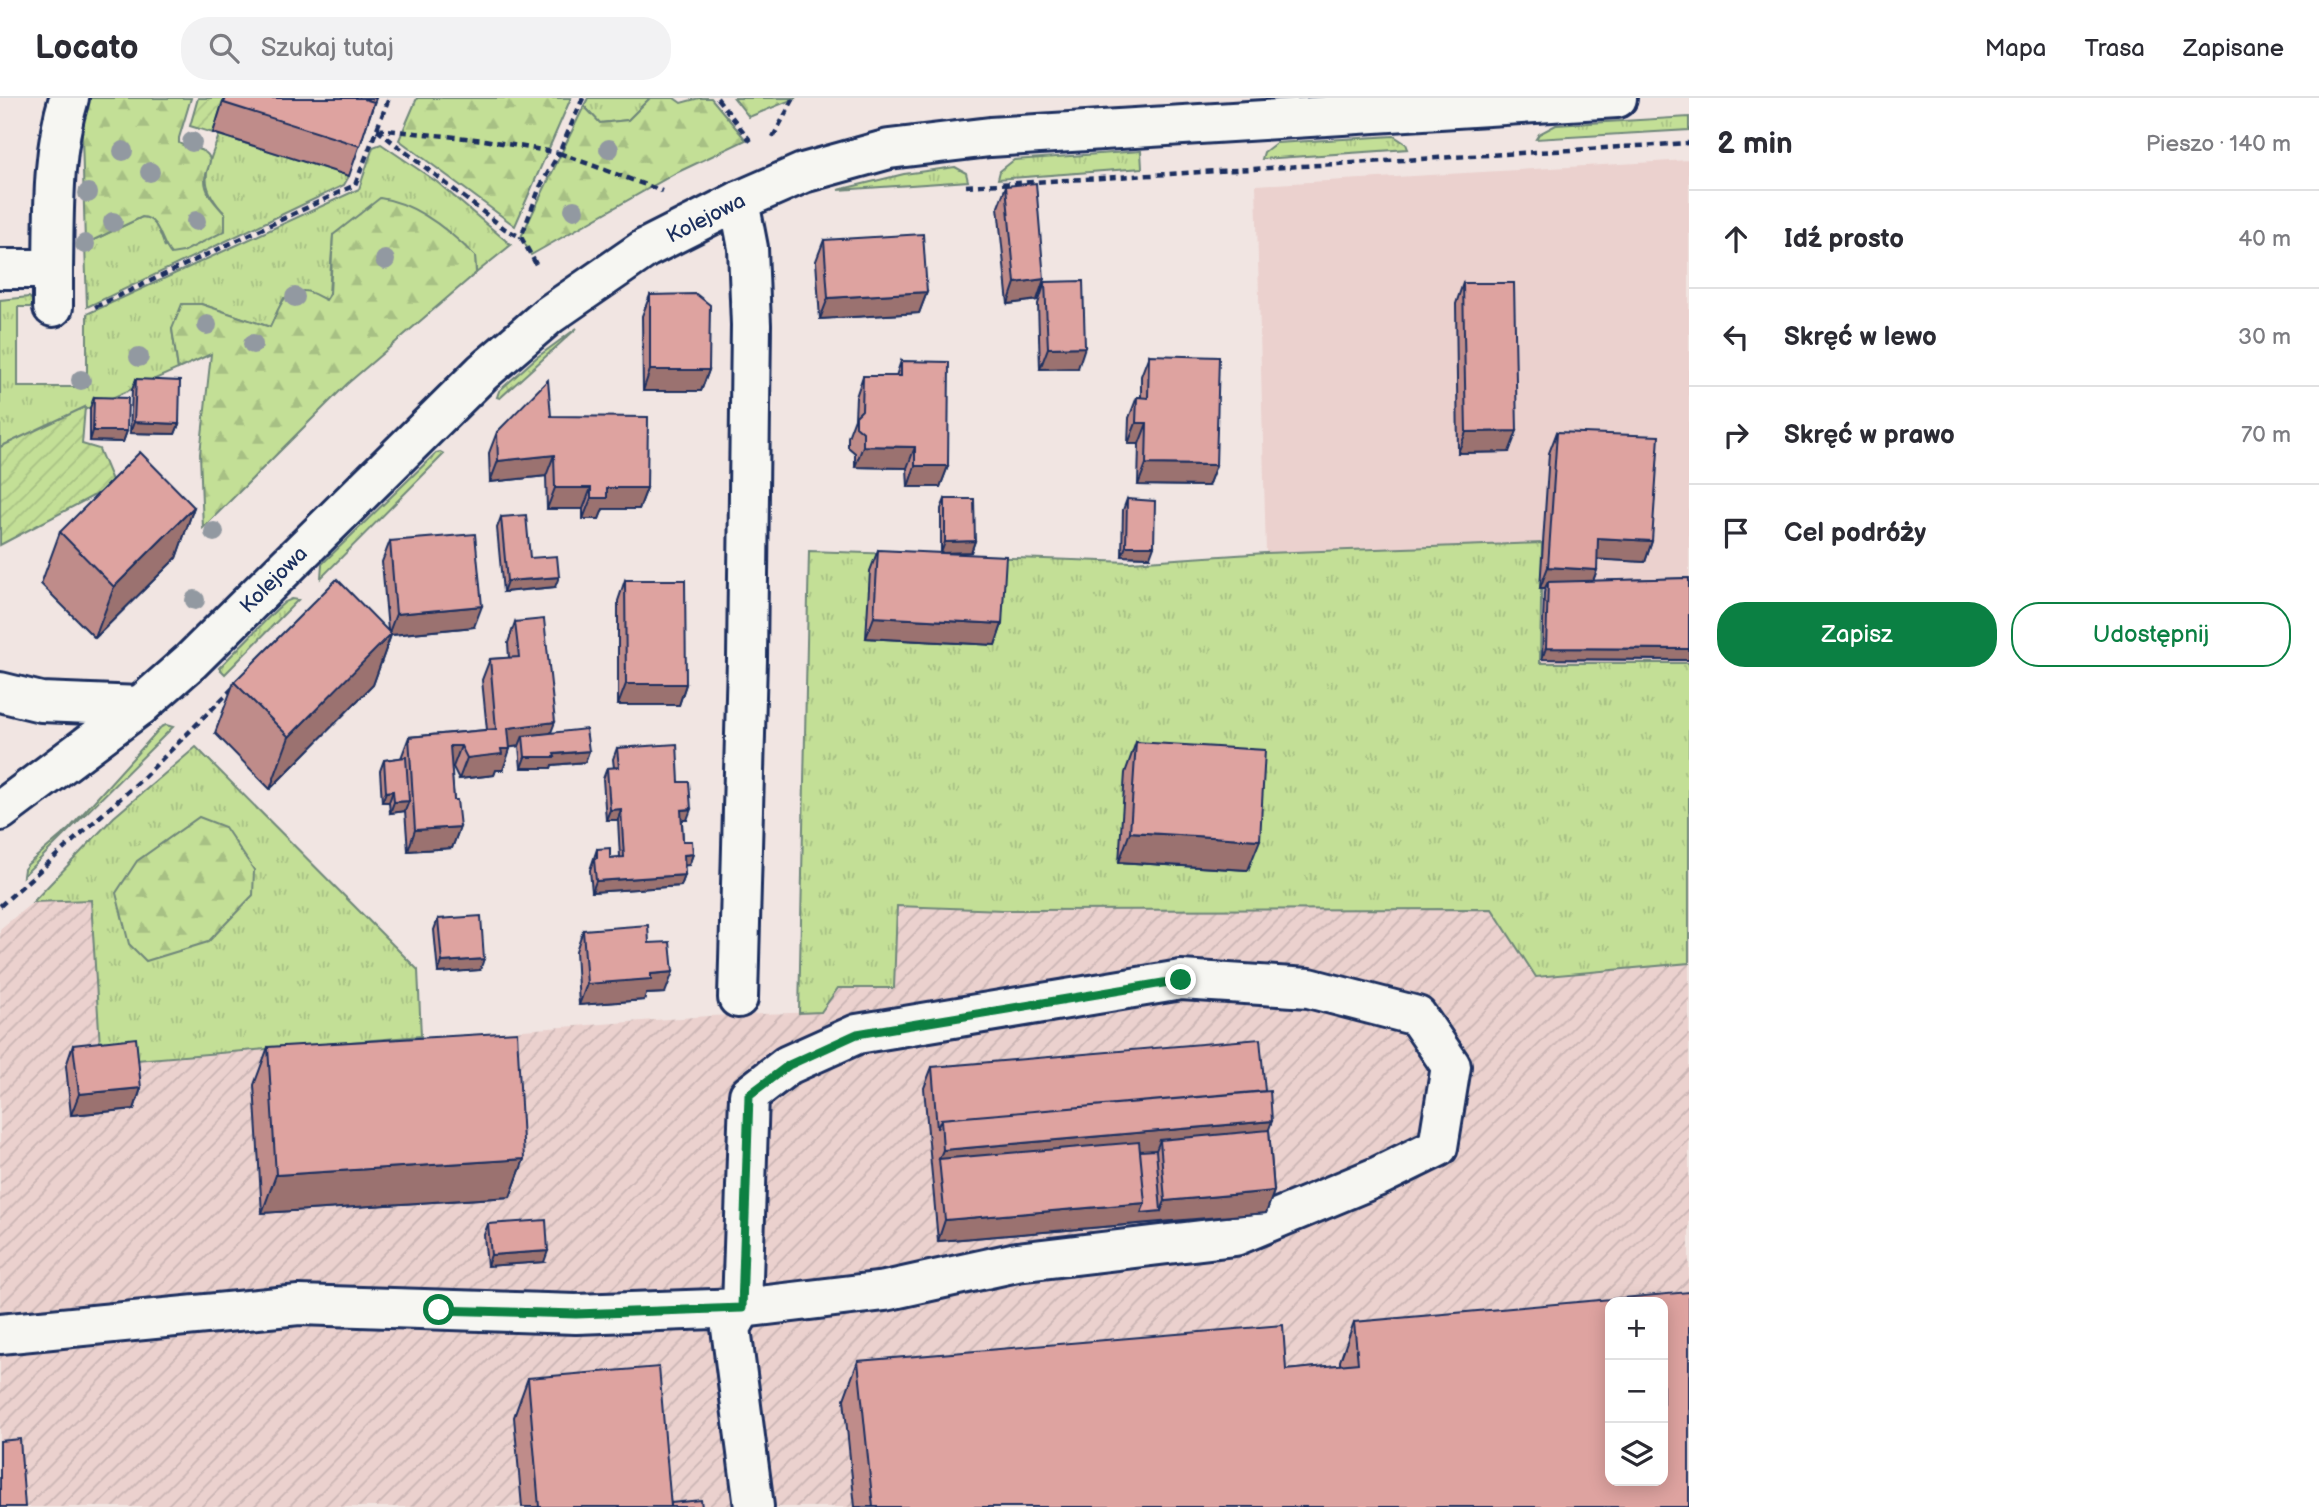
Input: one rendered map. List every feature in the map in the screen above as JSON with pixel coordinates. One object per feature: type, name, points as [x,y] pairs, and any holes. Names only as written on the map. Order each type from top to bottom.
[{"type":"street","points":[[69,98],[62,119],[57,160],[53,270],[70,309]]},
{"type":"street","name":"Kolejowa","points":[[0,811],[140,706],[191,661],[483,372],[548,315],[646,247],[739,201],[803,173],[889,149],[965,140],[1617,98]]},
{"type":"street","points":[[738,998],[747,659],[751,325],[748,247],[739,201]]},
{"type":"street","points":[[0,269],[53,270]]},
{"type":"street","points":[[0,692],[41,702],[140,706]]},
{"type":"street","points":[[0,1334],[299,1305],[576,1314],[742,1308],[885,1291],[1017,1262],[1235,1236],[1379,1176],[1438,1147],[1451,1066],[1417,1016],[1309,988],[1181,980],[857,1034],[789,1065],[749,1095],[742,1308],[731,1328],[754,1507]]},
{"type":"path","points":[[70,309],[355,186],[390,98]]},
{"type":"path","points":[[521,237],[540,187],[559,153],[583,98]]},
{"type":"path","points":[[717,98],[753,144]]},
{"type":"path","points":[[773,138],[794,98]]},
{"type":"path","points":[[377,130],[484,140],[559,153],[662,191]]},
{"type":"path","points":[[377,130],[505,229],[521,237],[537,266]]},
{"type":"path","points":[[953,187],[1689,143]]},
{"type":"path","points":[[0,906],[142,779],[243,678]]},
{"type":"shaded area","points":[[1689,160],[1689,663],[1539,663],[1542,543],[1266,553],[1256,185]]},
{"type":"shaded area","points":[[91,899],[101,1062],[708,1016],[821,1012],[838,988],[894,988],[897,906],[1003,910],[1492,909],[1536,977],[1689,963],[1689,1507],[0,1507],[0,929],[33,902]]},
{"type":"green space","points":[[81,98],[191,98],[179,143],[203,151],[209,156],[210,162],[205,177],[207,190],[225,214],[225,231],[183,252],[171,254],[153,222],[142,217],[85,244]]},
{"type":"green space","points":[[198,98],[224,98],[213,133],[190,126]]},
{"type":"green space","points":[[417,98],[571,98],[515,226],[399,140]]},
{"type":"green space","points":[[588,98],[650,98],[628,120],[600,123],[584,106]]},
{"type":"green space","points":[[650,98],[674,98],[681,103],[711,98],[746,140],[676,173],[531,255],[521,237],[584,106],[600,123],[628,120]]},
{"type":"green space","points":[[734,98],[796,98],[749,117]]},
{"type":"green space","points":[[1689,117],[1689,130],[1536,139],[1539,134],[1556,125]]},
{"type":"green space","points":[[219,135],[349,176],[344,185],[87,307],[85,244],[142,217],[155,223],[165,247],[225,214],[210,194],[207,185],[208,168]]},
{"type":"green space","points":[[1394,136],[1406,144],[1408,149],[1262,159],[1264,152],[1276,143]]},
{"type":"green space","points":[[381,144],[437,182],[511,245],[476,273],[475,256],[333,235],[329,294],[326,300],[319,297],[284,298],[270,327],[201,304],[172,329],[178,369],[0,447],[0,300],[29,297],[40,307],[18,307],[18,387],[87,387],[87,314],[359,189],[373,147]]},
{"type":"green space","points":[[1141,151],[1142,168],[998,179],[1000,171],[1014,160]]},
{"type":"green space","points":[[955,167],[966,173],[968,181],[838,190],[904,174]]},
{"type":"green space","points":[[380,198],[419,212],[455,237],[475,256],[476,273],[347,384],[203,528],[200,454],[211,354],[178,369],[172,329],[182,304],[201,304],[270,327],[282,303],[297,291],[307,291],[326,300],[330,294],[333,235]]},
{"type":"green space","points":[[577,328],[500,398],[497,397],[499,391],[536,358]]},
{"type":"green space","points":[[85,407],[82,444],[99,449],[114,485],[0,545],[0,447]]},
{"type":"green space","points":[[440,452],[444,454],[321,578],[322,564]]},
{"type":"green space","points":[[1542,543],[1540,663],[1689,663],[1689,963],[1536,977],[1492,909],[1003,910],[897,906],[894,988],[838,988],[821,1012],[799,1013],[809,551],[1131,562],[1266,553]]},
{"type":"green space","points":[[292,599],[298,600],[225,674],[219,668],[277,609]]},
{"type":"green space","points":[[161,727],[173,727],[23,876],[28,864],[69,829]]},
{"type":"green space","points":[[196,747],[418,970],[421,1036],[101,1063],[91,900],[33,902],[114,817]]},
{"type":"green space","points":[[199,817],[225,827],[254,870],[253,895],[208,942],[146,961],[129,944],[116,893],[137,861]]},
{"type":"building","points":[[226,98],[364,98],[374,102],[360,146],[224,103]]},
{"type":"building","points":[[1036,183],[1044,279],[1015,283],[1006,186]]},
{"type":"building","points":[[923,234],[927,292],[828,298],[824,240]]},
{"type":"building","points":[[1083,281],[1085,347],[1048,348],[1045,282]]},
{"type":"building","points":[[1463,283],[1514,283],[1517,431],[1466,432]]},
{"type":"building","points":[[696,294],[710,305],[709,370],[650,370],[650,295]]},
{"type":"building","points":[[1149,355],[1219,357],[1216,465],[1146,464],[1147,423],[1136,423],[1137,397],[1148,398]]},
{"type":"building","points":[[901,361],[949,362],[948,466],[915,466],[915,447],[863,446],[863,432],[856,426],[856,416],[862,410],[863,376],[901,376]]},
{"type":"building","points":[[136,379],[180,381],[179,424],[134,422]]},
{"type":"building","points":[[548,380],[551,416],[648,417],[647,488],[607,488],[607,498],[591,498],[591,488],[555,488],[554,455],[498,461],[497,432]]},
{"type":"building","points":[[94,397],[128,398],[127,431],[93,431]]},
{"type":"building","points":[[1557,432],[1659,436],[1652,541],[1598,538],[1597,570],[1548,567]]},
{"type":"building","points":[[140,452],[194,507],[114,587],[60,532]]},
{"type":"building","points":[[945,499],[974,499],[975,541],[945,542]]},
{"type":"building","points":[[1127,499],[1155,501],[1154,546],[1126,546]]},
{"type":"building","points":[[526,515],[530,558],[557,556],[559,577],[507,581],[501,517]]},
{"type":"building","points":[[475,534],[482,606],[396,614],[390,541]]},
{"type":"building","points":[[878,550],[1006,556],[1002,624],[874,617]]},
{"type":"building","points":[[1689,578],[1689,649],[1546,648],[1548,582]]},
{"type":"building","points":[[337,579],[391,634],[289,737],[234,682]]},
{"type":"building","points":[[625,580],[685,580],[686,684],[626,684]]},
{"type":"building","points":[[544,619],[555,722],[508,728],[510,749],[501,749],[502,754],[467,758],[461,746],[450,746],[454,800],[457,800],[460,827],[415,830],[409,737],[496,729],[490,659],[519,657],[515,622]]},
{"type":"building","points":[[586,729],[589,751],[554,754],[555,757],[525,757],[523,736]]},
{"type":"building","points":[[1136,742],[1265,750],[1260,840],[1130,832]]},
{"type":"building","points":[[677,744],[679,782],[689,782],[691,809],[681,810],[683,841],[692,841],[693,854],[684,855],[685,875],[596,881],[594,859],[597,858],[597,849],[610,848],[610,858],[624,857],[621,809],[610,810],[607,768],[619,767],[617,748]]},
{"type":"building","points":[[406,757],[409,801],[394,802],[393,791],[386,792],[384,760]]},
{"type":"building","points":[[481,916],[484,959],[442,962],[438,919]]},
{"type":"building","points":[[648,925],[649,943],[670,942],[673,972],[651,974],[651,979],[587,984],[583,930]]},
{"type":"building","points":[[517,1032],[524,1159],[276,1175],[268,1047]]},
{"type":"building","points":[[136,1038],[141,1088],[79,1094],[73,1045]]},
{"type":"building","points":[[1260,1039],[1265,1091],[941,1119],[937,1129],[932,1067]]},
{"type":"building","points":[[1270,1091],[1272,1121],[943,1150],[941,1119]]},
{"type":"building","points":[[1269,1130],[1274,1191],[1165,1201],[1160,1140]]},
{"type":"building","points":[[1139,1142],[1145,1203],[945,1220],[939,1159]]},
{"type":"building","points":[[1156,1150],[1161,1211],[1141,1213],[1145,1203],[1140,1151]]},
{"type":"building","points":[[546,1220],[548,1251],[491,1255],[488,1224]]},
{"type":"building","points":[[1689,1292],[1689,1507],[873,1507],[858,1361],[1283,1325],[1286,1370],[1358,1363],[1354,1322],[1605,1300],[1605,1486],[1668,1486],[1668,1297],[1633,1297]]},
{"type":"building","points":[[659,1367],[671,1507],[539,1507],[528,1378]]},
{"type":"building","points":[[20,1439],[25,1507],[0,1507],[0,1441]]},
{"type":"building","points":[[701,1500],[702,1507],[671,1507],[671,1503]]},
{"type":"route","points":[[439,1310],[576,1314],[742,1308],[749,1095],[789,1065],[857,1034],[1181,980]]}]
